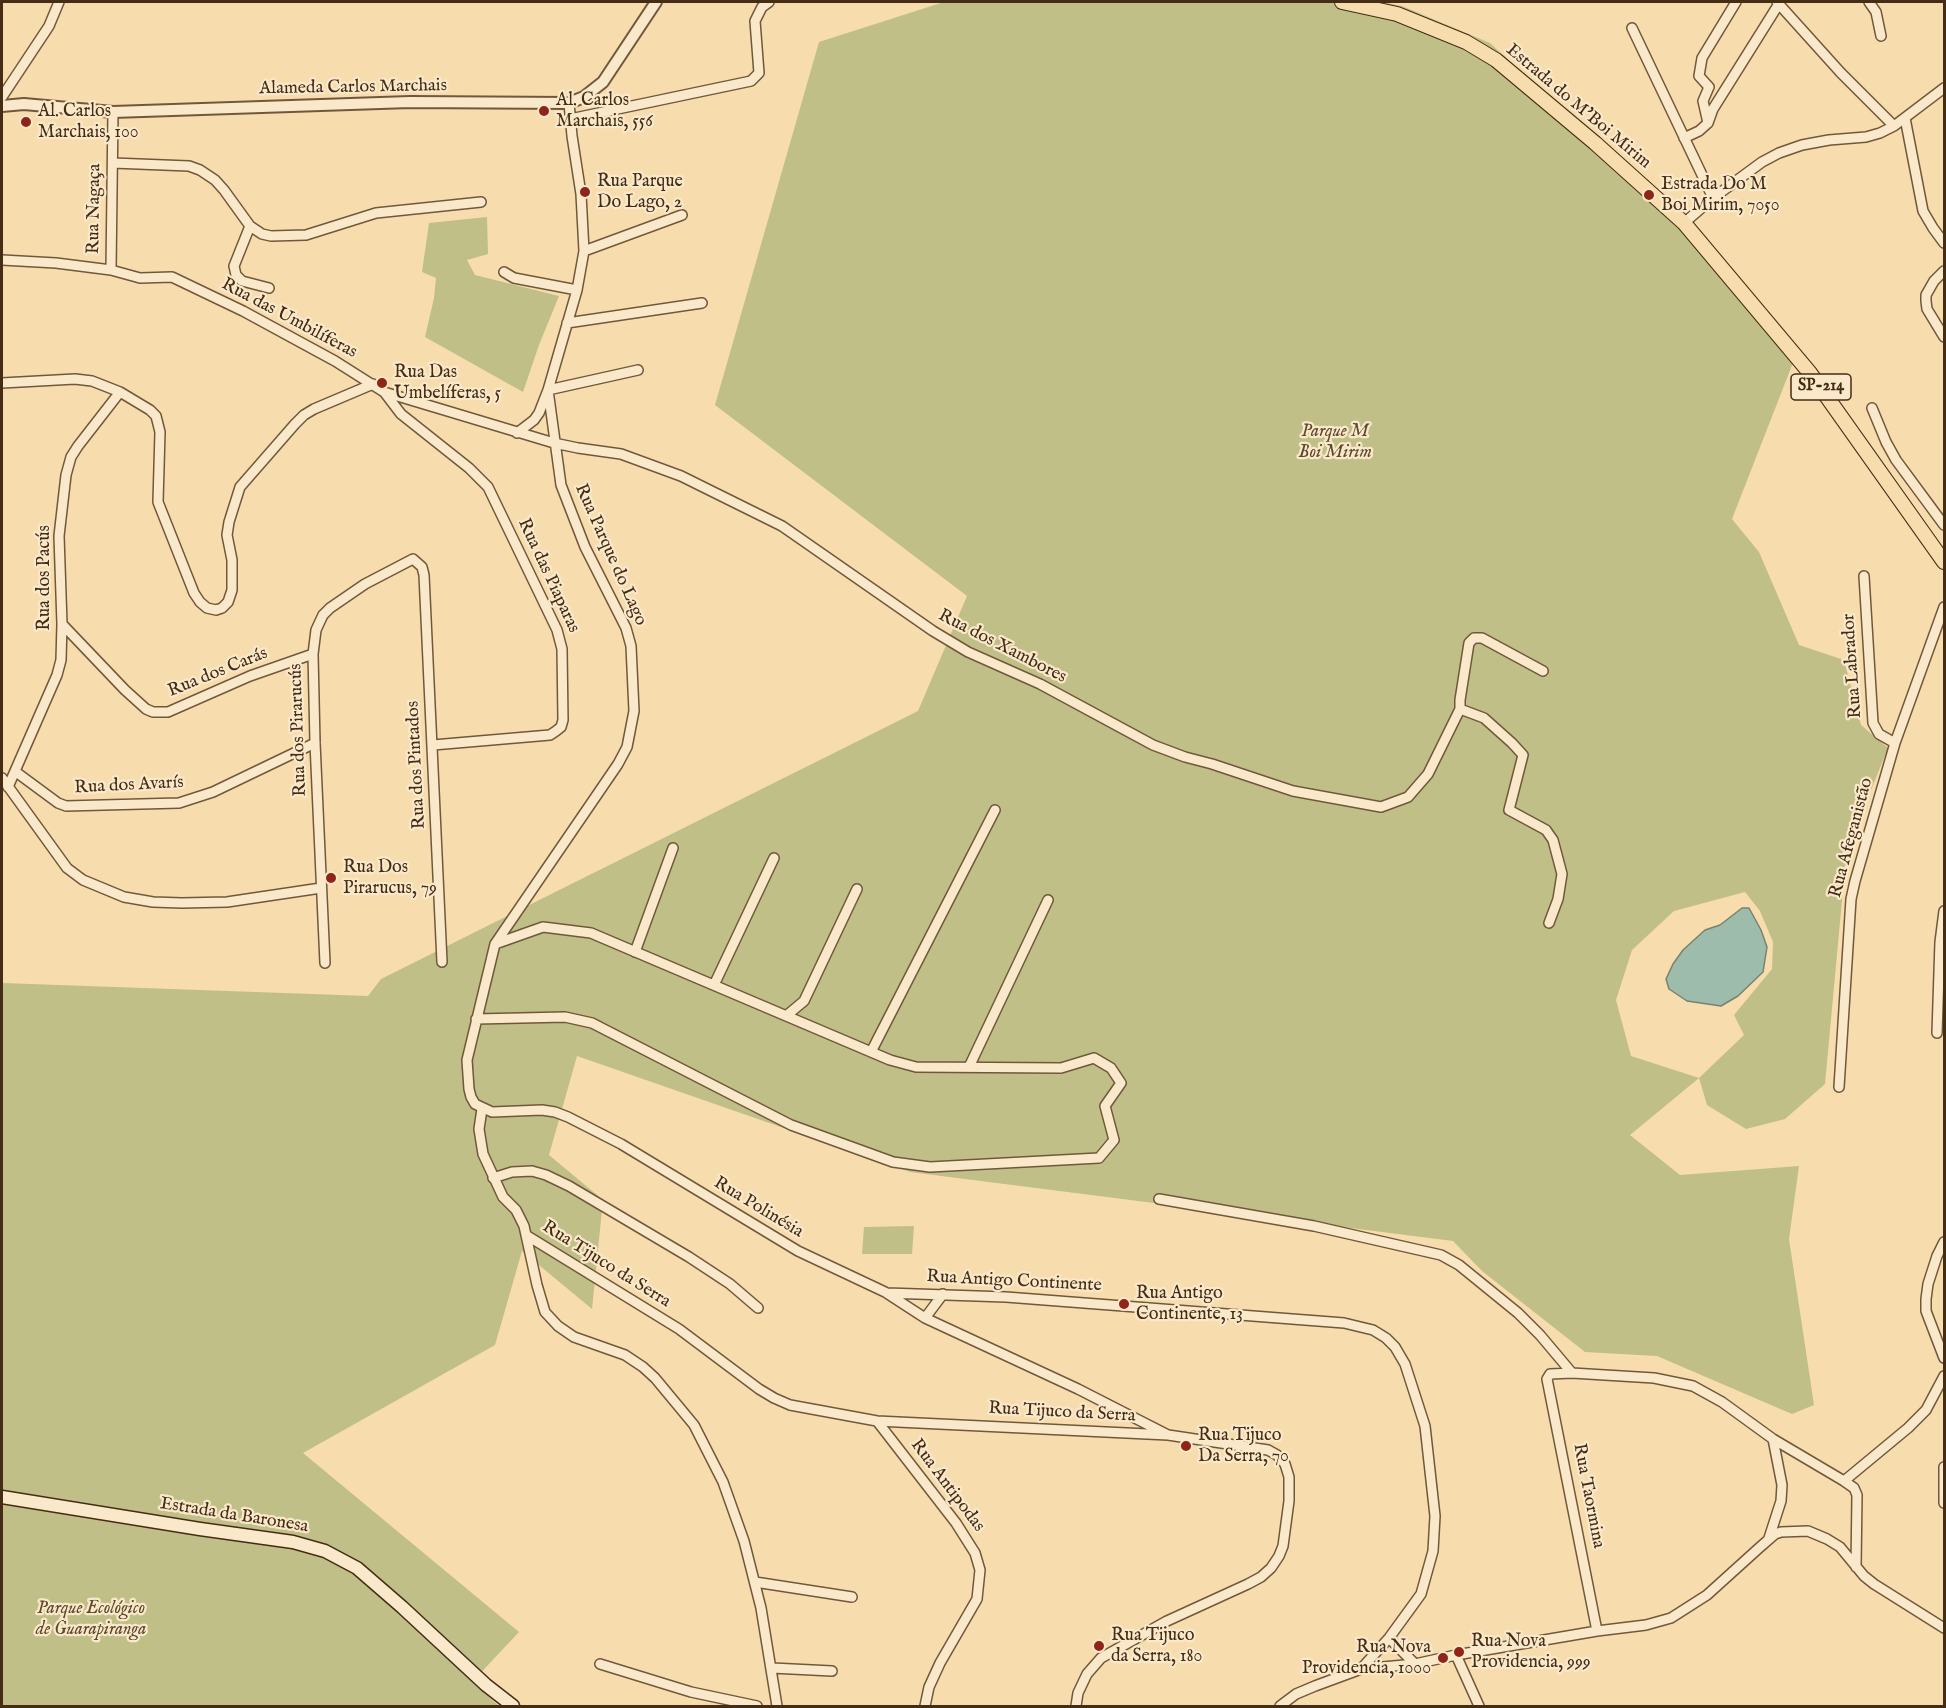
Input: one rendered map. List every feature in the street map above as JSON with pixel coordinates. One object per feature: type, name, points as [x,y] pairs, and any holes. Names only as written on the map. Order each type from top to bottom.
[{"type":"main road","name":"Estrada do M'Boi Mirim","points":[[1342,2],[1397,14],[1466,42],[1487,54],[1594,143],[1684,223],[1822,388],[1944,562]]},
{"type":"main road","name":"Estrada da Baronesa","points":[[2,1497],[293,1542],[325,1551],[357,1568],[513,1707]]},
{"type":"street","points":[[2,97],[49,26],[59,2]]},
{"type":"street","name":"Alameda Carlos Marchais","points":[[2,106],[24,104],[113,112],[410,102],[569,103],[584,97],[603,82],[656,2]]},
{"type":"street","points":[[570,119],[752,81],[759,74],[755,21],[762,7],[769,2]]},
{"type":"street","points":[[1708,123],[1703,101],[1709,87],[1699,76],[1701,58],[1736,2]]},
{"type":"street","points":[[1684,138],[1699,131],[1708,123],[1713,109],[1779,2],[1841,73],[1894,126]]},
{"type":"street","points":[[1869,2],[1876,12],[1881,36]]},
{"type":"street","points":[[1632,28],[1713,198]]},
{"type":"street","points":[[1684,223],[1713,198],[1762,162],[1779,153],[1802,145],[1866,137],[1880,133],[1894,126],[1944,88]]},
{"type":"street","name":"Rua Parque do Lago","points":[[517,433],[534,420],[548,390],[577,290],[584,251],[581,194],[569,103]]},
{"type":"street","name":"Rua Nagaça","points":[[111,270],[113,112]]},
{"type":"street","points":[[1905,118],[1923,210],[1944,243]]},
{"type":"street","points":[[112,163],[189,166],[200,170],[215,180],[224,190],[250,226],[262,234],[271,236],[306,235],[376,213],[481,202]]},
{"type":"street","points":[[584,251],[682,215]]},
{"type":"street","points":[[250,226],[234,266],[236,275],[242,281],[269,288]]},
{"type":"street","name":"Rua das Umbilíferas","points":[[2,260],[56,263],[111,270],[140,278],[172,277],[243,311],[335,360],[384,392],[554,443]]},
{"type":"street","points":[[1944,271],[1926,295],[1927,309],[1944,337]]},
{"type":"street","points":[[504,272],[514,278],[577,290]]},
{"type":"street","points":[[567,323],[702,303]]},
{"type":"street","points":[[548,390],[638,370]]},
{"type":"street","points":[[2,383],[75,379],[92,381],[120,392],[156,416],[160,432],[158,502],[194,593],[207,608],[216,610],[228,602],[232,590],[232,560],[227,535],[240,487],[304,416],[314,409],[373,384]]},
{"type":"street","name":"Rua Parque do Lago","points":[[495,944],[618,764],[627,747],[634,711],[631,646],[622,616],[593,564],[561,484],[548,390]]},
{"type":"street","name":"Rua dos Pacús","points":[[8,787],[57,675],[62,646],[59,536],[66,475],[71,457],[120,392]]},
{"type":"street","name":"Rua das Piaparas","points":[[384,392],[400,414],[469,468],[488,487],[557,630],[562,649],[563,720],[561,727],[556,731],[550,735],[433,745]]},
{"type":"street","points":[[1872,408],[1896,460],[1944,525]]},
{"type":"street","name":"Rua dos Xambores","points":[[554,443],[621,454],[681,476],[782,526],[951,642],[1040,684],[1153,745],[1293,791],[1381,807],[1408,797],[1428,774],[1460,710]]},
{"type":"street","name":"Rua dos Pirarucús","points":[[325,963],[315,743],[313,654],[316,630],[323,615],[330,608],[365,584],[413,559],[422,567]]},
{"type":"street","name":"Rua dos Pintados","points":[[422,567],[433,745],[442,962]]},
{"type":"street","name":"Rua Labrador","points":[[1864,576],[1873,723],[1879,734],[1895,743]]},
{"type":"street","name":"Rua Afeganistão","points":[[1839,1087],[1851,899],[1895,743],[1944,607]]},
{"type":"street","name":"Rua dos Carás","points":[[62,624],[125,690],[146,709],[153,712],[168,712],[250,676],[313,654]]},
{"type":"street","points":[[1543,671],[1482,638],[1474,638],[1469,643],[1460,710],[1484,718],[1523,755],[1509,810],[1546,830],[1552,840],[1562,874],[1558,899],[1549,923]]},
{"type":"street","name":"Rua dos Avarís","points":[[16,772],[58,803],[66,806],[179,803],[213,792],[315,743]]},
{"type":"street","points":[[2,778],[67,868],[83,880],[124,897],[153,902],[227,902],[321,888]]},
{"type":"street","points":[[871,1052],[995,810]]},
{"type":"street","points":[[635,952],[673,848]]},
{"type":"street","points":[[714,985],[774,858]]},
{"type":"street","points":[[786,1016],[804,1001],[857,889]]},
{"type":"street","points":[[969,1067],[1048,900]]},
{"type":"street","points":[[1937,1033],[1940,942],[1944,911]]},
{"type":"street","points":[[476,1019],[566,1017],[592,1023],[791,1125],[893,1162],[930,1167],[1099,1158],[1114,1140],[1105,1106],[1120,1083],[1112,1068],[1094,1058],[1061,1068],[915,1067],[890,1060],[591,933],[543,927],[495,944],[476,1019],[467,1060],[468,1089],[475,1104],[482,1109],[479,1129],[483,1154],[503,1197],[516,1210],[524,1226],[545,1312],[574,1338],[625,1355],[643,1367],[694,1425],[723,1482],[744,1541],[761,1608],[777,1707]]},
{"type":"street","name":"Rua Polinésia","points":[[482,1109],[492,1112],[542,1110],[568,1117],[621,1144],[798,1251],[885,1293],[924,1318],[1078,1389],[1168,1435]]},
{"type":"street","points":[[493,1178],[512,1172],[532,1171],[569,1186],[689,1257],[730,1284],[758,1308]]},
{"type":"street","points":[[1159,1199],[1314,1226],[1441,1255],[1459,1265],[1518,1313],[1572,1373],[1654,1378],[1693,1386],[1722,1402],[1773,1439],[1854,1488],[1857,1495],[1856,1567]]},
{"type":"street","name":"Rua Tijuco da Serra","points":[[526,1235],[679,1329],[774,1398],[790,1406],[877,1421],[1168,1435],[1268,1449],[1277,1455],[1285,1464],[1289,1477],[1289,1501],[1283,1546],[1271,1568],[1261,1577],[1167,1621],[1101,1658],[1087,1674],[1078,1693],[1076,1707]]},
{"type":"street","points":[[1944,1242],[1937,1256],[1926,1299],[1926,1311],[1944,1358]]},
{"type":"street","name":"Rua Antigo Continente","points":[[885,1293],[943,1294],[1141,1306],[1344,1323],[1372,1330],[1386,1338],[1395,1347],[1405,1364],[1425,1426],[1435,1516],[1433,1551],[1421,1594],[1389,1638],[1361,1669]]},
{"type":"street","points":[[924,1318],[943,1294]]},
{"type":"street","name":"Rua Taormina","points":[[1572,1373],[1550,1374],[1547,1379],[1597,1631]]},
{"type":"street","points":[[1845,1481],[1926,1410],[1944,1376]]},
{"type":"street","name":"Rua Antipodas","points":[[877,1421],[956,1523],[975,1553],[980,1570],[977,1599],[940,1662],[929,1687],[925,1707]]},
{"type":"street","points":[[1768,1540],[1781,1501],[1782,1485],[1773,1439]]},
{"type":"street","points":[[1944,1467],[1944,1503]]},
{"type":"street","points":[[1280,1707],[1296,1694],[1361,1669],[1415,1664],[1597,1631],[1646,1625],[1678,1615],[1707,1595],[1768,1540],[1781,1532],[1808,1531],[1818,1534],[1840,1547],[1864,1576],[1874,1584],[1944,1628]]},
{"type":"street","points":[[755,1582],[852,1597]]},
{"type":"street","points":[[1389,1638],[1415,1664]]},
{"type":"street","points":[[1456,1655],[1479,1707]]},
{"type":"street","points":[[600,1664],[691,1692],[757,1707]]},
{"type":"street","points":[[772,1668],[832,1671]]},
{"type":"green space","name":"Parque M Boi Mirim","points":[[944,2],[1382,2],[1402,6],[1490,43],[1684,223],[1796,355],[1732,519],[1759,552],[1799,645],[1844,660],[1861,725],[1888,748],[1865,805],[1845,868],[1825,1084],[1785,1119],[1746,1129],[1707,1105],[1699,1078],[1630,1135],[1680,1175],[1799,1166],[1789,1239],[1814,1405],[1792,1414],[1657,1356],[1585,1352],[1482,1271],[1453,1241],[910,1172],[577,1056],[549,1155],[603,1200],[592,1309],[522,1251],[495,1345],[303,1453],[519,1632],[472,1682],[499,1706],[2,1706],[2,983],[368,996],[381,979],[918,711],[967,596],[715,405],[819,42]],"holes":[[[1745,892],[1760,911],[1773,942],[1772,969],[1734,1015],[1744,1035],[1699,1078],[1631,1056],[1616,1000],[1632,950],[1674,911]]]},
{"type":"green space","points":[[487,217],[488,254],[467,260],[475,275],[559,296],[523,392],[425,337],[436,278],[422,272],[429,223]]},
{"type":"green space","points":[[914,1226],[912,1254],[862,1254],[864,1227]]},
{"type":"shaded area","points":[[1742,908],[1749,908],[1767,947],[1763,972],[1738,996],[1721,1006],[1687,1001],[1669,989],[1666,979],[1683,950],[1705,930],[1720,925]]},
{"type":"place","name":"Al. Carlos Marchais, 556","points":[[544,111]]},
{"type":"place","name":"Al. Carlos Marchais, 100","points":[[26,122]]},
{"type":"place","name":"Rua Parque Do Lago, 2","points":[[585,192]]},
{"type":"place","name":"Estrada Do M Boi Mirim, 7050","points":[[1649,195]]},
{"type":"place","name":"Rua Das Umbelíferas, 5","points":[[382,383]]},
{"type":"place","name":"Rua Dos Pirarucus, 79","points":[[331,878]]},
{"type":"place","name":"Rua Antigo Continente, 13","points":[[1124,1304]]},
{"type":"place","name":"Rua Tijuco Da Serra, 70","points":[[1186,1446]]},
{"type":"place","name":"Rua Tijuco da Serra, 180","points":[[1099,1646]]},
{"type":"place","name":"Rua Nova Providencia, 999","points":[[1459,1652]]},
{"type":"place","name":"Rua Nova Providencia, 1000","points":[[1443,1658]]},
{"type":"park label","name":"Parque Ecológico de Guarapiranga","points":[[91,1619]]}]
